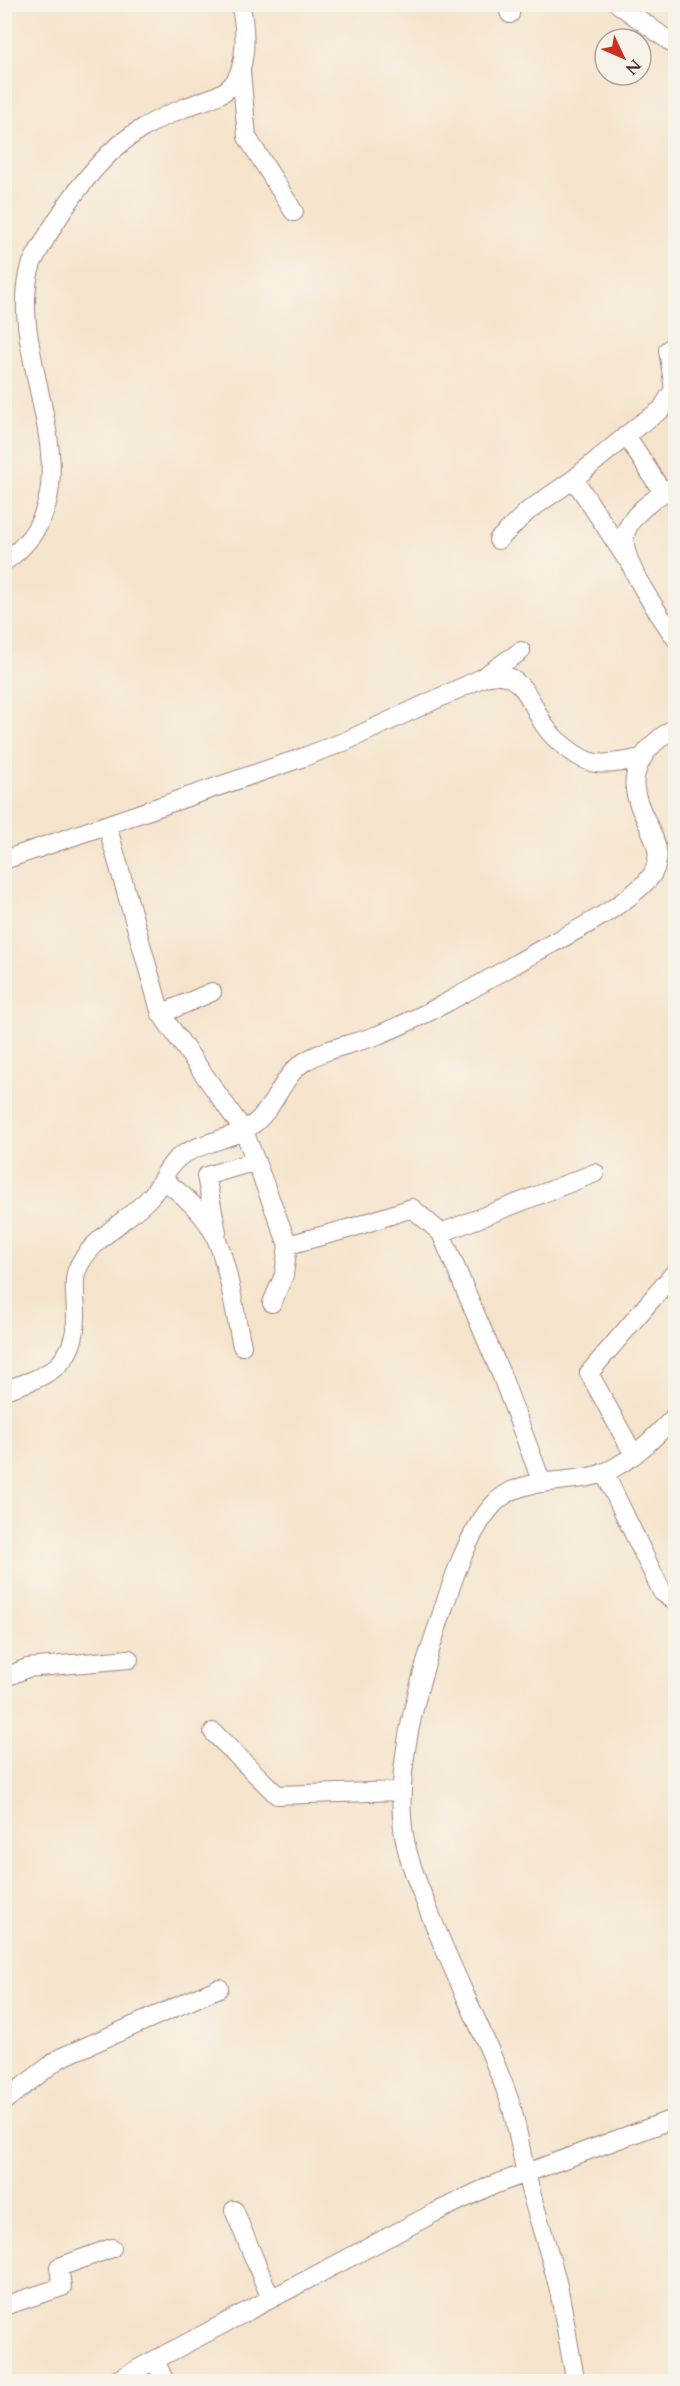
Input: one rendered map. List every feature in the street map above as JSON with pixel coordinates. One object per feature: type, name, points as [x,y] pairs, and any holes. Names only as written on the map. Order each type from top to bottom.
[{"type":"street","points":[[240,4],[243,17],[241,70],[247,136],[294,212]]},
{"type":"street","points":[[618,4],[675,46]]},
{"type":"street","points":[[4,562],[16,554],[39,522],[48,492],[37,413],[20,339],[21,289],[31,265],[63,211],[111,152],[124,140],[167,116],[224,91],[231,86],[241,70]]},
{"type":"street","points":[[498,540],[528,511],[574,479],[626,435],[661,410],[674,389],[668,350],[675,344]]},
{"type":"street","points":[[626,435],[669,489],[636,516],[626,532],[625,547],[632,567]]},
{"type":"street","points":[[574,479],[632,567],[675,639]]},
{"type":"street","points":[[482,678],[521,651]]},
{"type":"street","points":[[4,860],[325,749],[495,674],[506,676],[524,690],[556,740],[580,757],[594,763],[612,764],[642,758]]},
{"type":"street","points":[[4,1390],[49,1374],[63,1361],[70,1350],[76,1332],[76,1274],[84,1257],[154,1193],[170,1166],[180,1156],[244,1131],[259,1120],[290,1075],[303,1062],[376,1035],[436,1009],[569,934],[632,894],[649,879],[657,850],[653,831],[640,807],[634,789],[636,775],[642,758],[651,747],[675,727]]},
{"type":"street","points":[[106,825],[160,1014],[244,1131],[288,1245],[284,1275],[272,1303]]},
{"type":"street","points":[[160,1014],[212,992]]},
{"type":"street","points":[[242,1346],[206,1176],[256,1161]]},
{"type":"street","points":[[441,1233],[596,1173]]},
{"type":"street","points":[[162,1179],[185,1197],[199,1212],[212,1229],[220,1247]]},
{"type":"street","points":[[288,1245],[412,1208],[441,1233],[501,1374],[542,1483]]},
{"type":"street","points":[[634,1455],[589,1373],[675,1271]]},
{"type":"street","points":[[576,2382],[558,2287],[526,2174],[519,2130],[509,2099],[420,1888],[404,1836],[401,1791],[412,1720],[428,1654],[460,1565],[474,1533],[491,1506],[505,1493],[542,1483],[575,1480],[604,1472],[634,1455],[651,1442],[675,1415]]},
{"type":"street","points":[[604,1472],[662,1592],[674,1599]]},
{"type":"street","points":[[4,1678],[27,1668],[129,1659]]},
{"type":"street","points":[[213,1731],[277,1795],[401,1791]]},
{"type":"street","points":[[4,2101],[60,2058],[219,1988]]},
{"type":"street","points":[[112,2382],[488,2187],[675,2118]]},
{"type":"street","points":[[234,2210],[271,2299]]},
{"type":"street","points":[[4,2306],[62,2287],[59,2267],[112,2248]]},
{"type":"street","points":[[155,2360],[165,2382]]}]
